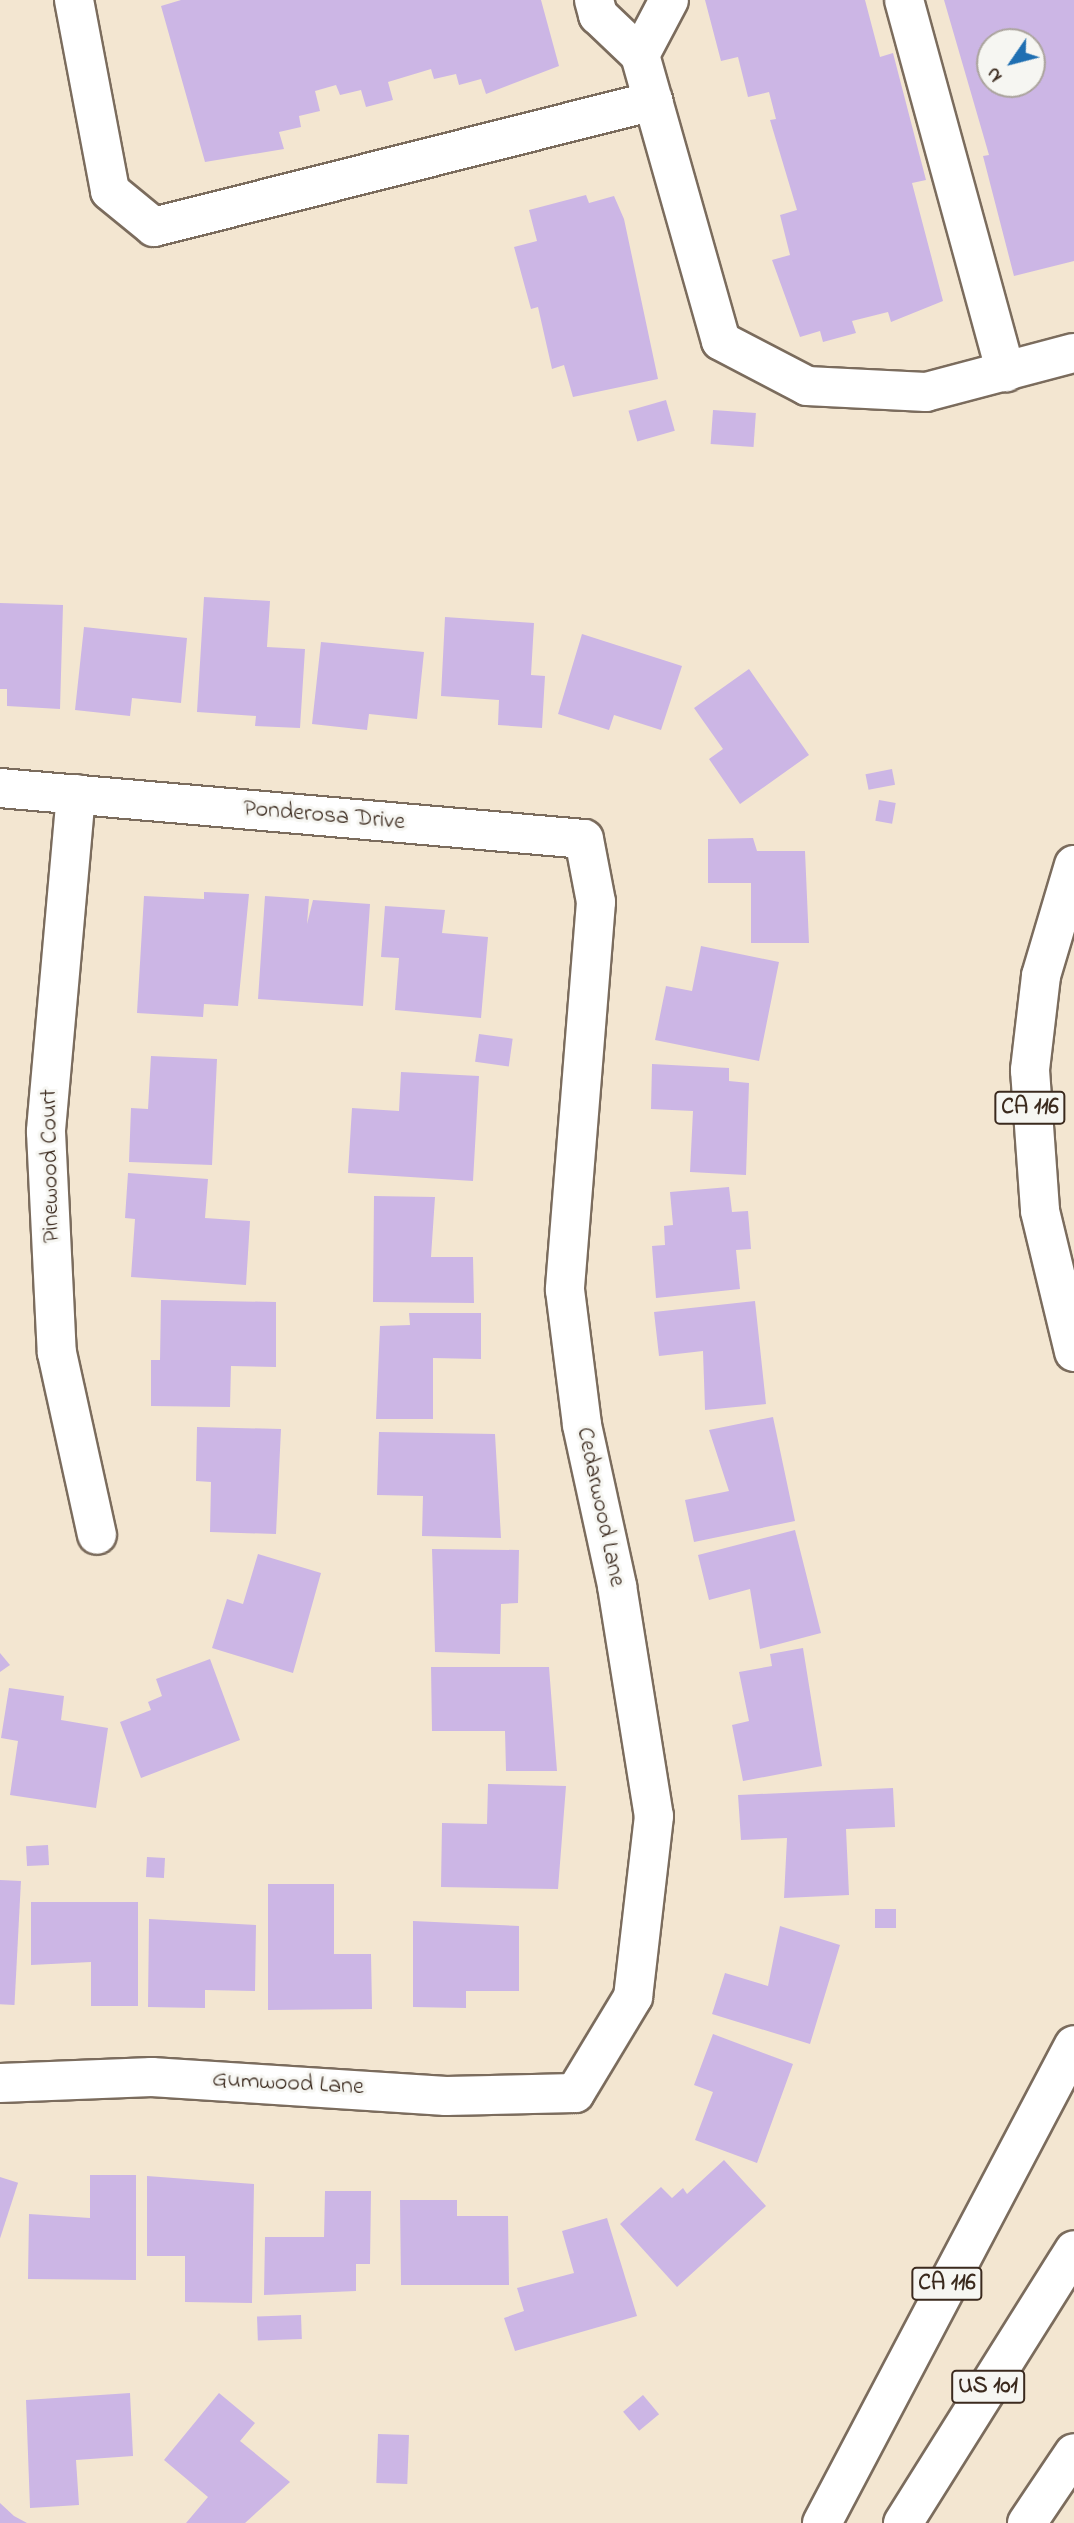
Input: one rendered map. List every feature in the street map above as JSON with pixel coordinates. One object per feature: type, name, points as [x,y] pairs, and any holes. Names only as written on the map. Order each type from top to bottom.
[{"type":"main road","points":[[594,0],[598,15],[640,55],[721,341],[807,386],[926,392],[1074,353]]},
{"type":"main road","points":[[640,55],[670,0]]},
{"type":"main road","points":[[904,0],[1006,372]]},
{"type":"main road","points":[[84,3],[110,191],[153,227],[653,101]]},
{"type":"main road","name":"Ponderosa Drive","points":[[0,788],[584,839],[596,902]]},
{"type":"main road","name":"Pinewood Court","points":[[76,794],[46,1132],[57,1353],[97,1535]]},
{"type":"main road","name":"CA 116","points":[[1074,865],[1041,976],[1030,1070],[1040,1212],[1074,1352]]},
{"type":"main road","name":"Cedarwood Lane","points":[[575,2093],[634,1997],[654,1816],[617,1586],[582,1425],[565,1290],[596,902]]},
{"type":"main road","name":"CA 116","points":[[822,2523],[1074,2045]]},
{"type":"main road","name":"Gumwood Lane","points":[[0,2083],[152,2077],[446,2096],[575,2093]]},
{"type":"main road","name":"US 101","points":[[903,2523],[1074,2250]]},
{"type":"main road","points":[[1027,2523],[1074,2453]]},
{"type":"building","points":[[181,0],[541,0],[559,66],[486,94],[481,79],[459,85],[456,74],[434,79],[431,69],[388,82],[393,100],[366,107],[361,90],[340,95],[336,85],[315,91],[320,111],[299,116],[301,127],[279,132],[284,149],[205,162],[161,6]]},
{"type":"building","points":[[705,0],[865,0],[880,57],[893,53],[926,180],[912,183],[943,301],[891,322],[888,312],[852,321],[856,333],[823,342],[820,331],[800,337],[772,260],[790,255],[780,215],[797,210],[770,120],[776,119],[769,92],[748,97],[738,57],[721,61]]},
{"type":"building","points":[[944,0],[1074,0],[1074,261],[1014,276],[983,156],[989,155]]},
{"type":"building","points":[[586,195],[589,203],[614,196],[624,219],[658,379],[573,397],[564,365],[552,369],[538,307],[531,309],[514,247],[537,241],[529,210]]},
{"type":"building","points":[[666,400],[675,431],[637,442],[629,411]]},
{"type":"building","points":[[713,410],[756,413],[754,447],[711,444]]},
{"type":"building","points":[[204,597],[270,601],[267,647],[305,649],[300,728],[255,726],[256,716],[197,712]]},
{"type":"building","points":[[0,603],[63,605],[60,709],[7,706],[7,689],[0,689]]},
{"type":"building","points":[[445,617],[534,623],[531,675],[545,676],[542,728],[498,725],[499,700],[441,696]]},
{"type":"building","points":[[84,627],[187,638],[181,703],[132,698],[130,716],[75,710]]},
{"type":"building","points":[[582,634],[682,666],[661,730],[614,715],[609,730],[558,714]]},
{"type":"building","points":[[321,642],[424,652],[417,719],[369,714],[367,730],[312,724]]},
{"type":"building","points":[[749,669],[809,755],[740,804],[709,759],[723,749],[694,708]]},
{"type":"building","points":[[892,769],[895,785],[869,790],[865,774]]},
{"type":"building","points":[[879,800],[896,803],[892,824],[875,821]]},
{"type":"building","points":[[753,838],[757,851],[805,851],[809,943],[751,943],[751,883],[708,883],[708,839]]},
{"type":"building","points":[[204,892],[249,894],[238,1006],[204,1004],[203,1017],[137,1013],[144,896],[204,899]]},
{"type":"building","points":[[265,896],[309,899],[307,924],[313,900],[370,904],[363,1006],[258,999]]},
{"type":"building","points":[[385,906],[445,910],[442,933],[488,937],[481,1018],[395,1010],[399,958],[381,957]]},
{"type":"building","points":[[701,946],[779,962],[759,1061],[655,1040],[666,986],[692,991]]},
{"type":"building","points":[[479,1034],[513,1039],[509,1066],[475,1062]]},
{"type":"building","points":[[151,1056],[217,1059],[212,1165],[129,1162],[131,1108],[148,1109]]},
{"type":"building","points":[[652,1064],[729,1068],[729,1081],[749,1083],[746,1175],[690,1172],[693,1111],[651,1109]]},
{"type":"building","points":[[401,1072],[479,1076],[473,1181],[348,1173],[352,1108],[399,1111]]},
{"type":"building","points":[[128,1173],[208,1179],[205,1218],[250,1221],[246,1285],[131,1277],[135,1219],[125,1218]]},
{"type":"building","points":[[729,1187],[732,1212],[748,1211],[751,1249],[736,1250],[740,1289],[656,1298],[652,1246],[665,1245],[664,1226],[673,1225],[670,1192]]},
{"type":"building","points":[[374,1196],[435,1197],[431,1257],[473,1257],[474,1303],[373,1302]]},
{"type":"building","points":[[161,1300],[276,1302],[276,1367],[231,1366],[230,1407],[151,1406],[151,1360],[160,1360]]},
{"type":"building","points":[[755,1301],[766,1404],[705,1410],[703,1351],[659,1356],[654,1312]]},
{"type":"building","points":[[409,1313],[481,1313],[481,1359],[433,1358],[433,1419],[376,1419],[380,1326],[410,1325]]},
{"type":"building","points":[[773,1417],[795,1521],[694,1542],[685,1500],[729,1491],[709,1430]]},
{"type":"building","points":[[197,1427],[281,1429],[276,1534],[210,1532],[211,1482],[196,1481]]},
{"type":"building","points":[[379,1432],[495,1434],[501,1538],[422,1536],[423,1496],[377,1495]]},
{"type":"building","points":[[795,1530],[821,1633],[760,1649],[750,1589],[709,1600],[698,1555]]},
{"type":"building","points":[[432,1549],[519,1550],[518,1603],[501,1604],[500,1654],[435,1652]]},
{"type":"building","points":[[258,1554],[321,1573],[293,1673],[212,1648],[227,1599],[243,1604]]},
{"type":"building","points":[[803,1648],[822,1766],[743,1781],[732,1725],[749,1721],[739,1672],[772,1666],[770,1654]]},
{"type":"building","points":[[0,1653],[10,1665],[0,1672]]},
{"type":"building","points":[[210,1659],[240,1740],[141,1778],[120,1722],[151,1710],[148,1702],[162,1696],[156,1679]]},
{"type":"building","points":[[431,1667],[549,1667],[557,1771],[506,1771],[505,1731],[432,1731]]},
{"type":"building","points":[[9,1688],[64,1696],[61,1720],[108,1728],[96,1808],[10,1795],[18,1741],[1,1738]]},
{"type":"building","points":[[488,1784],[566,1786],[558,1889],[441,1887],[442,1823],[487,1824]]},
{"type":"building","points":[[893,1788],[895,1827],[846,1829],[849,1895],[784,1898],[787,1838],[741,1840],[738,1795]]},
{"type":"building","points":[[48,1845],[49,1865],[27,1866],[26,1846]]},
{"type":"building","points":[[147,1857],[165,1858],[164,1878],[146,1877]]},
{"type":"building","points":[[0,1880],[21,1881],[14,2005],[0,2004]]},
{"type":"building","points":[[268,1884],[334,1884],[334,1954],[371,1954],[372,2009],[268,2010]]},
{"type":"building","points":[[31,1902],[138,1902],[138,2006],[91,2006],[91,1962],[31,1965]]},
{"type":"building","points":[[875,1909],[896,1909],[896,1928],[875,1928]]},
{"type":"building","points":[[149,1919],[256,1925],[255,1991],[205,1990],[205,2008],[148,2007]]},
{"type":"building","points":[[413,1921],[519,1926],[519,1991],[466,1991],[466,2008],[413,2007]]},
{"type":"building","points":[[780,1926],[840,1945],[810,2044],[712,2014],[725,1973],[768,1986]]},
{"type":"building","points":[[713,2034],[793,2064],[757,2163],[695,2140],[713,2092],[694,2085]]},
{"type":"building","points":[[724,2160],[766,2206],[677,2287],[620,2224],[661,2187],[672,2198],[683,2188],[687,2194]]},
{"type":"building","points":[[90,2175],[136,2175],[136,2280],[28,2279],[29,2214],[90,2218]]},
{"type":"building","points":[[147,2176],[254,2184],[252,2303],[185,2302],[185,2256],[147,2256]]},
{"type":"building","points":[[0,2177],[18,2183],[0,2238]]},
{"type":"building","points":[[325,2191],[371,2191],[370,2264],[356,2264],[356,2291],[264,2295],[265,2237],[324,2237]]},
{"type":"building","points":[[400,2200],[457,2200],[457,2216],[508,2216],[509,2285],[401,2285]]},
{"type":"building","points":[[607,2218],[637,2316],[515,2351],[504,2318],[524,2311],[517,2288],[574,2273],[562,2231]]},
{"type":"building","points":[[301,2315],[302,2339],[258,2341],[257,2317]]},
{"type":"building","points":[[130,2393],[133,2456],[76,2460],[79,2505],[30,2508],[26,2400]]},
{"type":"building","points":[[219,2393],[255,2423],[240,2441],[290,2482],[245,2523],[186,2523],[208,2497],[164,2460]]},
{"type":"building","points":[[643,2395],[659,2414],[639,2431],[623,2412]]},
{"type":"building","points":[[378,2434],[409,2435],[407,2484],[376,2483]]},
{"type":"building","points":[[0,2503],[14,2516],[27,2523],[0,2523]]}]
